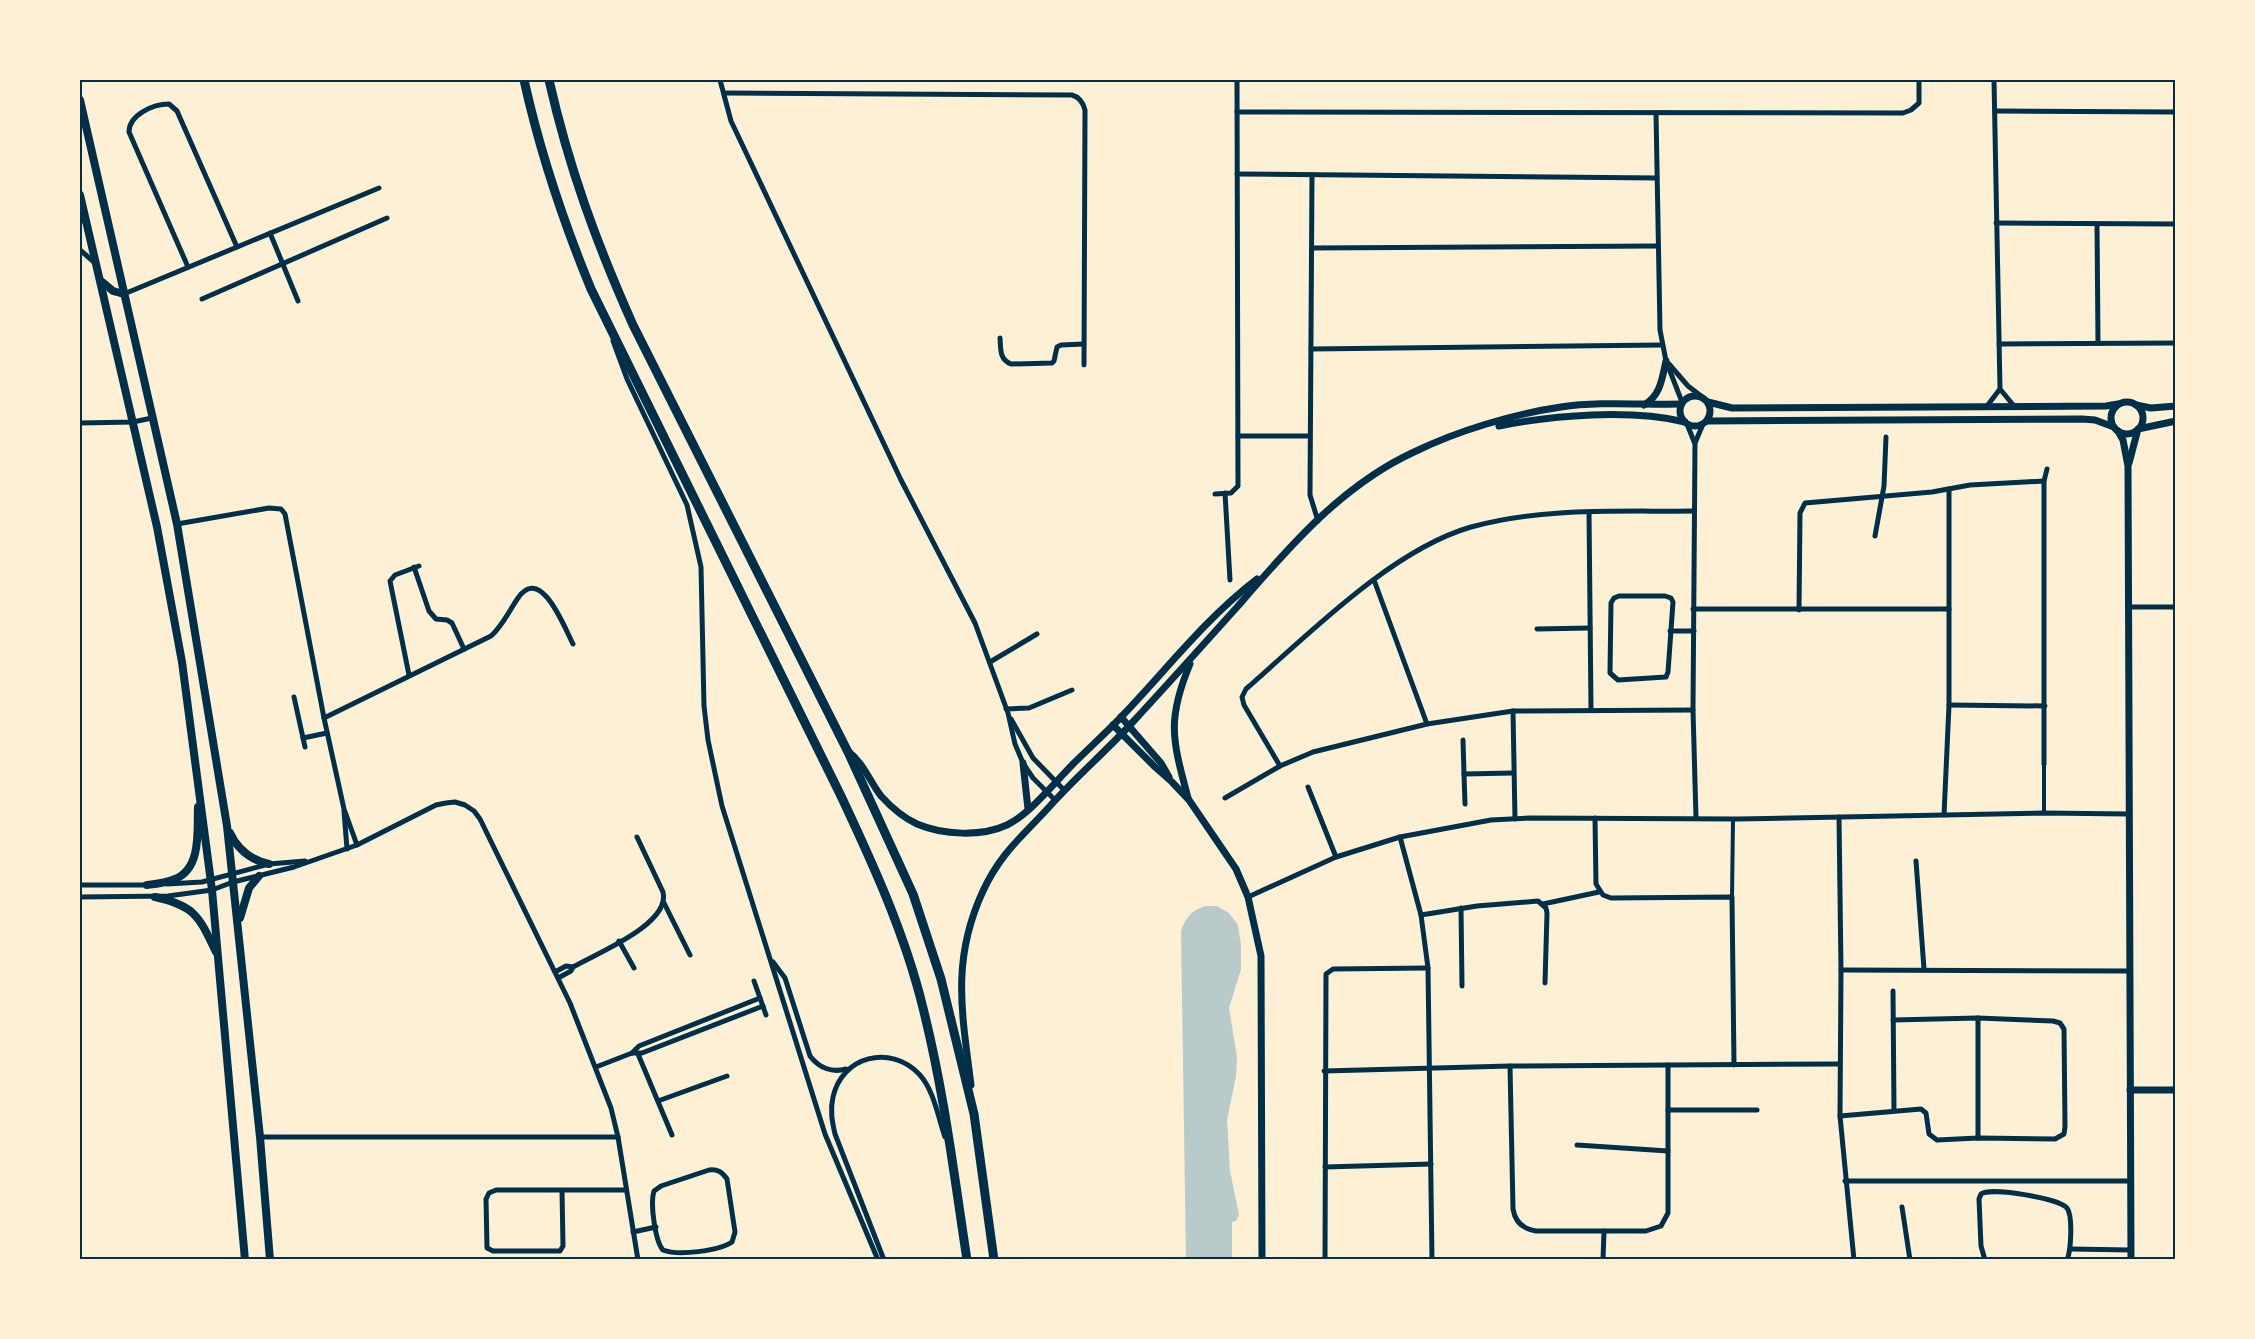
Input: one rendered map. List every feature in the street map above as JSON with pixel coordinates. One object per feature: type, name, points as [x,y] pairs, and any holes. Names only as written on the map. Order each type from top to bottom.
[{"type":"main road","points":[[524,80],[557,203],[591,289],[841,795],[897,923],[923,1006],[952,1157],[967,1260]]},
{"type":"main road","points":[[549,80],[560,130],[580,196],[608,271],[848,752],[913,894],[941,979],[974,1114],[994,1260]]},
{"type":"main road","points":[[80,100],[177,524],[227,826],[260,1137],[270,1260]]},
{"type":"main road","points":[[80,195],[157,528],[182,662],[211,880],[245,1260]]},
{"type":"main road","points":[[100,280],[112,291],[124,294]]},
{"type":"main road","points":[[147,885],[176,879],[190,867],[197,844],[199,781]]},
{"type":"main road","points":[[227,826],[242,850],[255,860],[269,864]]},
{"type":"main road","points":[[238,926],[249,888],[259,876]]},
{"type":"main road","points":[[155,897],[181,904],[194,913],[203,925],[219,957]]},
{"type":"street","points":[[720,80],[731,122],[901,480],[975,622],[1023,763],[1028,809]]},
{"type":"street","points":[[1215,494],[1234,492],[1238,486],[1237,80]]},
{"type":"street","points":[[1237,112],[1903,113],[1916,107],[1920,98],[1919,80]]},
{"type":"street","points":[[1994,80],[2000,389],[2014,406]]},
{"type":"street","points":[[724,93],[1076,96],[1082,102],[1084,110],[1084,365]]},
{"type":"street","points":[[188,267],[129,132],[134,117],[162,105],[169,104],[177,111],[237,247]]},
{"type":"street","points":[[1995,111],[2175,112]]},
{"type":"street","points":[[1656,113],[1662,345],[1682,403],[1680,413],[1695,444]]},
{"type":"street","points":[[1237,174],[1657,178]]},
{"type":"street","points":[[1312,175],[1310,495],[1318,521]]},
{"type":"street","points":[[124,294],[379,188]]},
{"type":"street","points":[[80,223],[83,207]]},
{"type":"street","points":[[201,299],[387,218]]},
{"type":"street","points":[[1996,223],[2175,224]]},
{"type":"street","points":[[2097,225],[2098,343]]},
{"type":"street","points":[[270,233],[298,301]]},
{"type":"street","points":[[1312,248],[1658,246]]},
{"type":"street","points":[[80,250],[96,264]]},
{"type":"street","points":[[610,331],[627,379],[692,520],[701,567],[702,662],[708,740],[722,806],[825,1134],[878,1260]]},
{"type":"street","points":[[1000,338],[1002,357],[1005,362],[1011,364],[1052,363],[1061,345],[1084,344]]},
{"type":"street","points":[[1998,344],[2175,343]]},
{"type":"street","points":[[1311,349],[1662,345]]},
{"type":"street","points":[[1666,361],[1708,402],[1732,408],[2106,406],[2127,402],[2151,408],[2175,406]]},
{"type":"street","points":[[1644,405],[1653,399],[1659,390],[1666,361]]},
{"type":"street","points":[[1987,406],[2000,389]]},
{"type":"street","points":[[974,1114],[960,982],[963,951],[972,919],[997,865],[1013,843],[1130,726],[1271,568],[1318,521],[1349,492],[1390,465],[1426,447],[1467,432],[1518,416],[1562,406],[1682,403],[1690,396],[1701,396]]},
{"type":"street","points":[[1696,818],[1693,710],[1695,444],[1711,411],[1708,402]]},
{"type":"street","points":[[2118,404],[2111,417],[2122,440],[2128,466],[2131,1260]]},
{"type":"street","points":[[2128,466],[2142,417],[2136,405]]},
{"type":"street","points":[[1467,432],[1521,421],[1564,417],[1639,415],[1666,417],[1695,426],[1705,422],[2082,419],[2095,420],[2128,433],[2175,421]]},
{"type":"street","points":[[80,423],[133,422],[152,418]]},
{"type":"street","points":[[1238,436],[1310,436]]},
{"type":"street","points":[[1875,536],[1884,486],[1886,437]]},
{"type":"street","points":[[2044,813],[2044,481],[2047,469]]},
{"type":"street","points":[[1799,610],[1800,513],[1805,503],[1970,485],[2044,481]]},
{"type":"street","points":[[1944,815],[1949,705],[1949,489]]},
{"type":"street","points":[[1225,493],[1230,580]]},
{"type":"street","points":[[177,524],[269,508],[281,509],[287,519],[327,733],[344,809],[357,845]]},
{"type":"street","points":[[1280,766],[1244,705],[1242,697],[1246,689],[1394,565],[1468,528],[1506,519],[1589,512],[1694,511]]},
{"type":"street","points":[[1589,512],[1591,709]]},
{"type":"street","points":[[409,675],[390,583],[395,574],[417,566],[430,614],[436,619],[452,623],[464,649]]},
{"type":"street","points":[[848,752],[859,760],[889,804],[918,824],[940,830],[976,832],[999,828],[1010,823],[1047,791],[1121,717],[1208,622],[1271,568]]},
{"type":"street","points":[[1374,580],[1427,724]]},
{"type":"street","points":[[324,718],[491,636],[502,624],[520,595],[534,588],[544,592],[548,597],[573,644]]},
{"type":"street","points":[[1619,596],[1665,596],[1671,598],[1673,602],[1670,632],[1666,677],[1618,680],[1612,677],[1610,673],[1611,603],[1614,598],[1619,596]]},
{"type":"street","points":[[2129,607],[2175,607]]},
{"type":"street","points":[[1693,609],[1949,609]]},
{"type":"street","points":[[1538,629],[1590,628]]},
{"type":"street","points":[[1670,632],[1694,631]]},
{"type":"street","points":[[990,662],[1037,634]]},
{"type":"street","points":[[1189,801],[1175,749],[1173,731],[1175,709],[1192,657]]},
{"type":"street","points":[[1007,711],[1029,708],[1072,690]]},
{"type":"street","points":[[294,697],[305,747]]},
{"type":"street","points":[[1949,705],[2045,706]]},
{"type":"street","points":[[1225,798],[1280,766],[1312,752],[1427,724],[1513,711],[1693,710]]},
{"type":"street","points":[[1007,711],[1032,758],[1064,790]]},
{"type":"street","points":[[1513,711],[1515,819]]},
{"type":"street","points":[[1121,717],[1161,763],[1172,782]]},
{"type":"street","points":[[1113,725],[1189,801],[1236,869],[1248,897],[1261,956],[1262,1260]]},
{"type":"street","points":[[303,738],[327,733]]},
{"type":"street","points":[[1462,740],[1465,804]]},
{"type":"street","points":[[1023,763],[1055,800]]},
{"type":"street","points":[[1464,774],[1513,773]]},
{"type":"street","points":[[1308,787],[1336,856]]},
{"type":"street","points":[[80,897],[155,897],[212,890],[233,882],[294,867],[347,849],[436,805],[455,802],[465,805],[480,819],[558,978],[596,1067],[611,1108],[618,1137],[638,1260]]},
{"type":"street","points":[[344,809],[347,849]]},
{"type":"street","points":[[1248,897],[1336,856],[1400,837],[1457,825],[1515,819],[2129,814]]},
{"type":"street","points":[[1839,817],[1840,1116],[1854,1260]]},
{"type":"street","points":[[1595,818],[1596,884],[1599,892]]},
{"type":"street","points":[[1732,819],[1734,1065]]},
{"type":"street","points":[[637,837],[663,892],[664,903],[690,955]]},
{"type":"street","points":[[1400,837],[1421,915],[1428,968],[1432,1260]]},
{"type":"street","points":[[80,885],[192,883],[269,864],[307,861]]},
{"type":"street","points":[[1916,861],[1924,969]]},
{"type":"street","points":[[1421,915],[1461,908],[1533,901],[1543,904],[1599,892],[1611,898],[1732,897]]},
{"type":"street","points":[[558,978],[571,971],[573,967],[649,924],[664,903]]},
{"type":"street","points":[[1543,904],[1547,913],[1545,983]]},
{"type":"street","points":[[1461,908],[1462,986]]},
{"type":"street","points":[[619,941],[634,968]]},
{"type":"street","points":[[771,961],[784,978],[810,1056],[827,1069],[838,1071],[849,1069]]},
{"type":"street","points":[[555,972],[566,966],[573,967]]},
{"type":"street","points":[[1325,1260],[1325,976],[1333,969],[1428,968]]},
{"type":"street","points":[[1841,970],[2129,971]]},
{"type":"street","points":[[754,981],[766,1015]]},
{"type":"street","points":[[1893,992],[1894,1111]]},
{"type":"street","points":[[635,1054],[639,1046],[760,998]]},
{"type":"street","points":[[596,1067],[674,1041],[763,1006]]},
{"type":"street","points":[[732,1008],[736,1016]]},
{"type":"street","points":[[1840,1116],[1921,1109],[1924,1111],[1929,1134],[1937,1140],[2055,1139],[2061,1136],[2065,1127],[2064,1029],[2060,1023],[1978,1018],[1893,1020]]},
{"type":"street","points":[[1978,1018],[1978,1138]]},
{"type":"street","points":[[697,1022],[701,1030]]},
{"type":"street","points":[[670,1033],[674,1041]]},
{"type":"street","points":[[635,1054],[672,1136]]},
{"type":"street","points":[[884,1260],[835,1134],[831,1116],[833,1097],[840,1078],[859,1061],[885,1056],[911,1068],[925,1082],[929,1090],[952,1157]]},
{"type":"street","points":[[1324,1071],[1510,1066],[1839,1064]]},
{"type":"street","points":[[1510,1066],[1513,1209],[1517,1221],[1525,1228],[1536,1231],[1651,1231],[1664,1223],[1668,1213],[1668,1065]]},
{"type":"street","points":[[658,1101],[727,1076]]},
{"type":"street","points":[[2130,1090],[2175,1090]]},
{"type":"street","points":[[1668,1110],[1757,1110]]},
{"type":"street","points":[[260,1137],[618,1137]]},
{"type":"street","points":[[1577,1145],[1668,1150]]},
{"type":"street","points":[[1325,1167],[1431,1164]]},
{"type":"street","points":[[714,1170],[723,1173],[727,1179],[735,1232],[732,1242],[720,1248],[670,1253],[659,1246],[656,1227],[652,1202],[654,1191],[704,1171],[714,1170]]},
{"type":"street","points":[[1845,1181],[2130,1180]]},
{"type":"street","points":[[562,1190],[563,1246],[560,1251],[493,1251],[487,1248],[486,1199],[489,1193],[496,1190],[562,1190],[626,1190]]},
{"type":"street","points":[[1985,1260],[1981,1246],[1979,1199],[1981,1194],[1987,1190],[2028,1196],[2063,1205],[2070,1214],[2070,1249],[2067,1260]]},
{"type":"street","points":[[1902,1207],[1911,1260]]},
{"type":"street","points":[[633,1232],[656,1227]]},
{"type":"street","points":[[1603,1260],[1604,1231]]},
{"type":"street","points":[[2070,1249],[2131,1250]]},
{"type":"shaded area","points":[[1205,906],[1217,906],[1229,913],[1238,925],[1241,945],[1241,969],[1229,1008],[1237,1057],[1236,1076],[1227,1120],[1230,1171],[1239,1215],[1236,1221],[1232,1222],[1232,1259],[1186,1259],[1181,931],[1190,915]]}]
